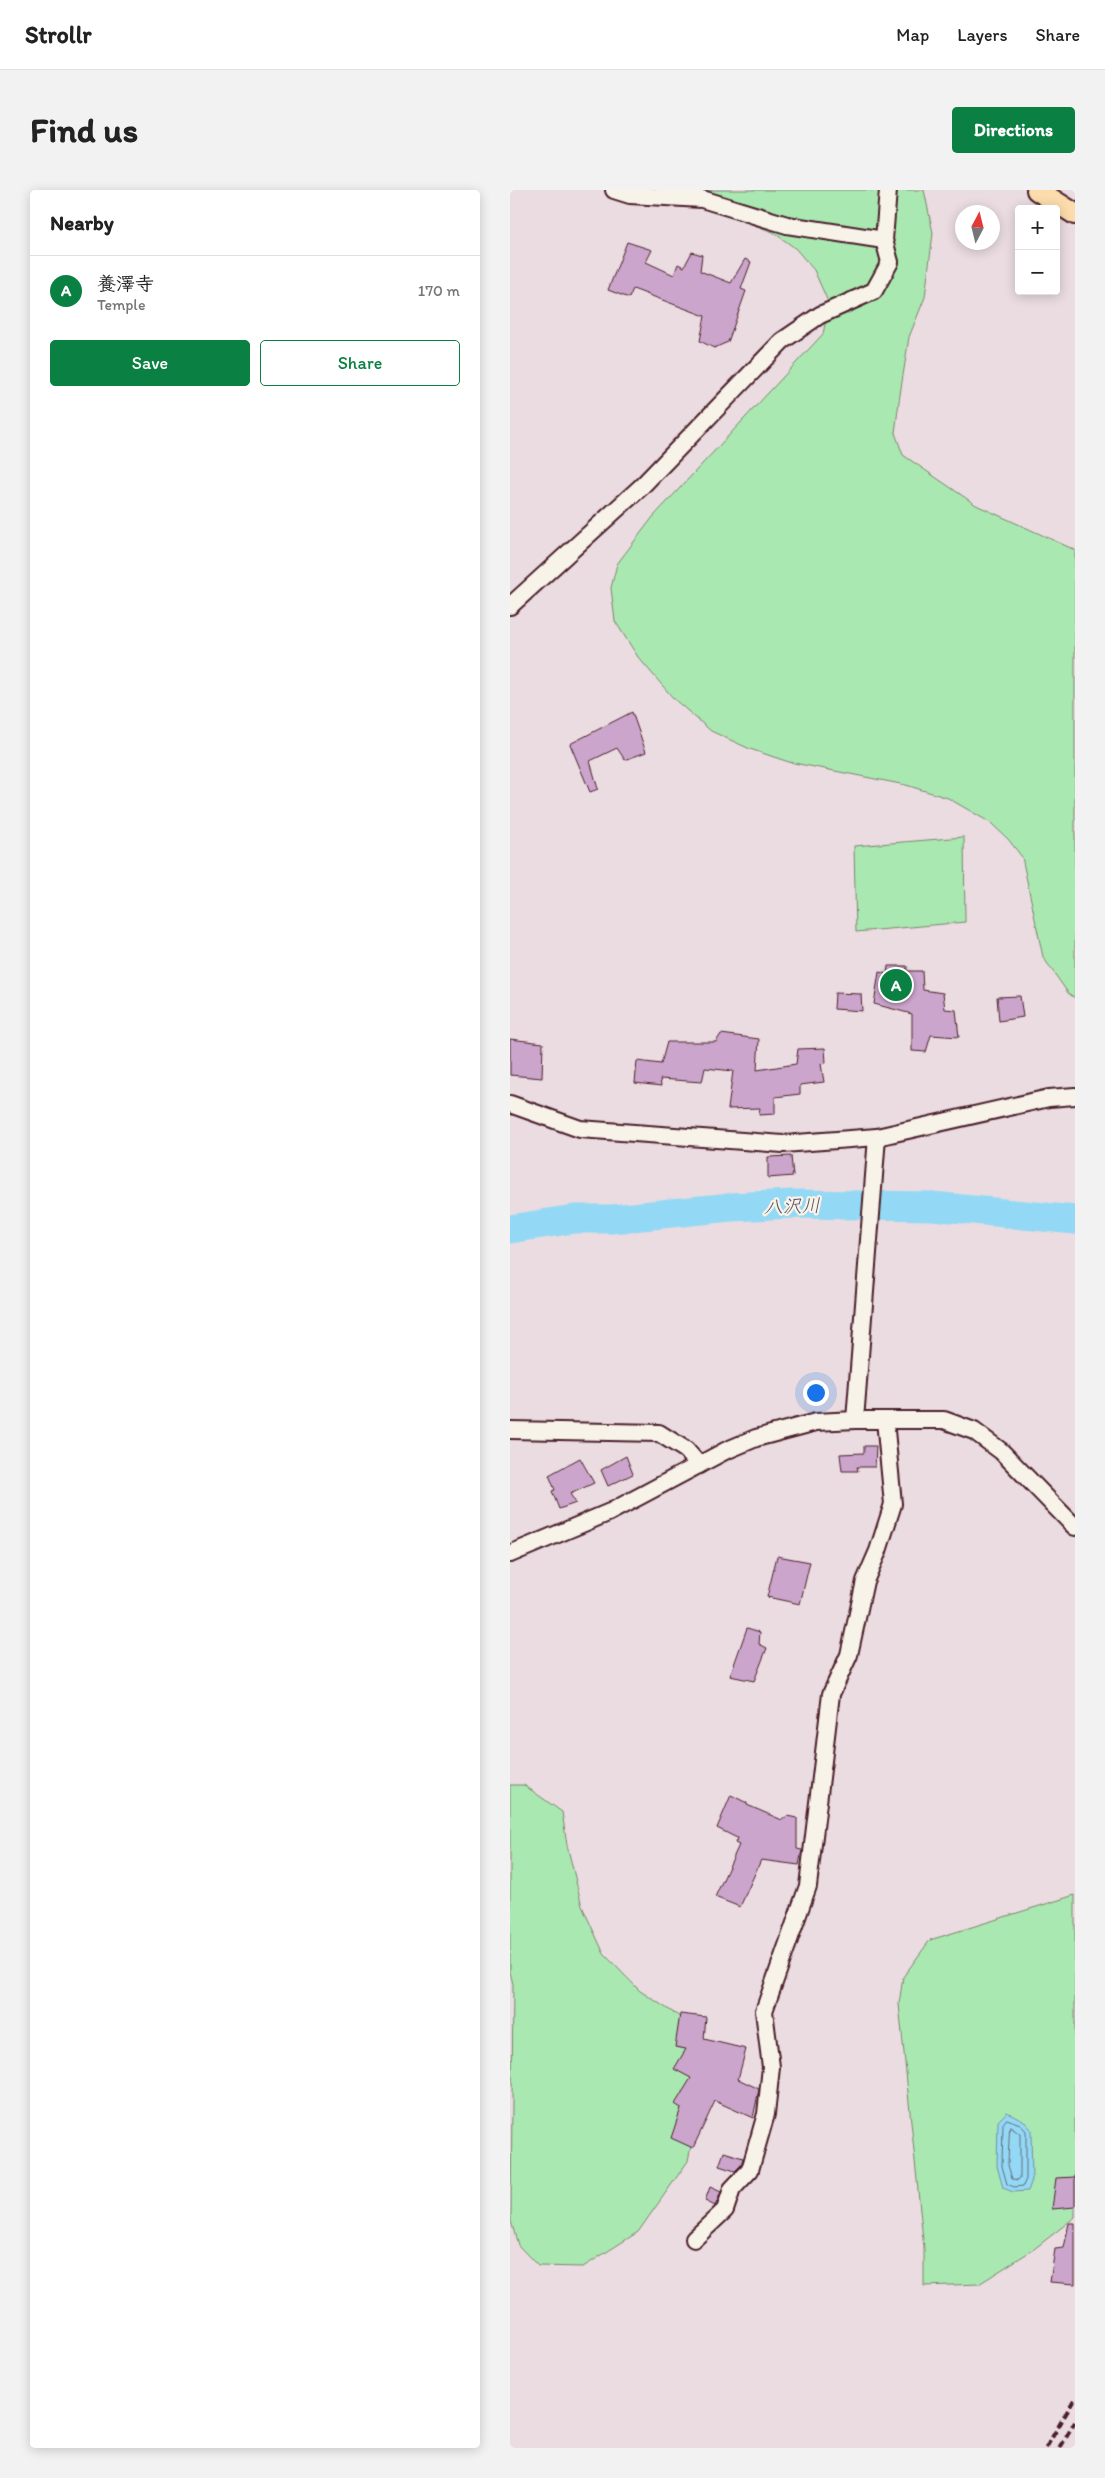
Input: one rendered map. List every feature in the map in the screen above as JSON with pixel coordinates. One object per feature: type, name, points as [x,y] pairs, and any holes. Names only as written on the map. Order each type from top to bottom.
[{"type":"main road","points":[[1037,190],[1075,214]]},
{"type":"street","points":[[614,190],[630,195],[702,199],[787,226],[884,240]]},
{"type":"street","points":[[510,606],[642,487],[782,341],[820,315],[874,291],[890,262],[884,240],[888,190]]},
{"type":"street","points":[[510,1104],[580,1129],[783,1144],[877,1137],[1049,1098],[1075,1096]]},
{"type":"street","points":[[855,1420],[877,1137]]},
{"type":"street","points":[[510,1554],[610,1512],[733,1448],[779,1431],[816,1422],[855,1420],[944,1420],[974,1431],[1001,1451],[1075,1527]]},
{"type":"street","points":[[694,2239],[725,2210],[732,2189],[750,2170],[766,2114],[771,2066],[764,2011],[808,1886],[831,1694],[849,1654],[865,1581],[878,1551],[893,1504],[885,1420]]},
{"type":"street","points":[[510,1430],[659,1433],[686,1450],[699,1465]]},
{"type":"green space","points":[[657,190],[924,190],[933,233],[925,297],[909,337],[899,401],[895,433],[903,455],[976,505],[1075,550],[1075,998],[1068,993],[1043,957],[1022,857],[1008,839],[991,823],[948,798],[906,785],[789,762],[750,749],[711,731],[674,699],[638,657],[615,621],[611,588],[617,564],[653,517],[823,334],[829,304],[814,270],[795,248],[773,232]]},
{"type":"green space","points":[[964,837],[965,922],[856,932],[854,846]]},
{"type":"green space","points":[[510,1785],[524,1785],[562,1812],[567,1845],[582,1906],[604,1954],[640,1991],[691,2024],[701,2094],[688,2161],[638,2232],[583,2267],[538,2266],[518,2245],[511,2221],[513,1984],[510,1972]]},
{"type":"green space","points":[[1075,1895],[1075,2217],[1034,2249],[979,2284],[924,2286],[924,2249],[899,2004],[903,1977],[930,1940]]},
{"type":"water","points":[[1007,2112],[1023,2120],[1031,2129],[1032,2180],[1028,2191],[1013,2192],[1003,2188],[997,2166],[998,2121]]},
{"type":"building","points":[[627,242],[652,250],[646,262],[674,275],[678,264],[684,267],[692,252],[702,255],[700,271],[731,283],[745,259],[751,262],[741,289],[746,291],[728,342],[714,348],[700,341],[705,316],[633,289],[629,298],[608,290]]},
{"type":"building","points":[[632,712],[646,752],[625,760],[617,748],[590,761],[598,789],[590,792],[570,744]]},
{"type":"building","points":[[888,966],[907,966],[907,971],[922,971],[923,990],[943,993],[945,1009],[956,1010],[959,1037],[931,1035],[926,1052],[912,1051],[912,1014],[874,1004],[879,972],[887,974]]},
{"type":"building","points":[[835,993],[861,994],[862,1011],[834,1009]]},
{"type":"building","points":[[1020,996],[1023,1017],[999,1021],[997,997]]},
{"type":"building","points":[[721,1034],[759,1039],[757,1070],[796,1064],[798,1049],[825,1048],[826,1063],[821,1064],[824,1082],[800,1085],[800,1094],[775,1097],[775,1114],[759,1115],[760,1108],[728,1109],[733,1071],[705,1068],[702,1082],[660,1079],[661,1086],[635,1083],[637,1061],[661,1064],[667,1042],[716,1042]]},
{"type":"building","points":[[510,1039],[543,1043],[542,1078],[510,1075]]},
{"type":"building","points":[[791,1156],[793,1176],[768,1178],[768,1157]]},
{"type":"building","points":[[864,1446],[876,1446],[875,1467],[857,1467],[858,1471],[842,1471],[840,1454],[864,1453]]},
{"type":"building","points":[[626,1456],[633,1474],[608,1486],[601,1470]]},
{"type":"building","points":[[580,1458],[594,1483],[570,1494],[576,1503],[559,1509],[552,1491],[555,1490],[549,1475]]},
{"type":"building","points":[[777,1556],[810,1562],[800,1604],[767,1597]]},
{"type":"building","points":[[747,1628],[760,1632],[759,1644],[767,1648],[754,1681],[730,1676]]},
{"type":"building","points":[[731,1795],[747,1803],[747,1805],[782,1820],[787,1816],[797,1818],[797,1849],[802,1850],[799,1865],[761,1860],[740,1907],[715,1897],[739,1845],[735,1843],[737,1838],[717,1828]]},
{"type":"building","points":[[680,2014],[706,2017],[704,2039],[746,2049],[738,2079],[759,2089],[753,2118],[715,2101],[693,2148],[671,2138],[681,2108],[675,2104],[691,2078],[674,2069],[686,2049],[675,2047]]},
{"type":"building","points":[[724,2152],[743,2158],[741,2165],[735,2171],[719,2166]]},
{"type":"building","points":[[1075,2177],[1075,2207],[1052,2209],[1056,2178]]},
{"type":"building","points":[[710,2187],[721,2192],[715,2206],[705,2201]]},
{"type":"building","points":[[1069,2223],[1075,2223],[1075,2284],[1050,2282],[1055,2249],[1064,2248]]},
{"type":"waterway","name":"八沢川","points":[[510,1229],[574,1219],[612,1219],[731,1207],[793,1204],[932,1206],[1075,1220]]},
{"type":"railway","points":[[1046,2448],[1075,2398]]},
{"type":"railway","points":[[1060,2448],[1075,2422]]},
{"type":"place","name":"養澤寺","points":[[896,985]]}]
